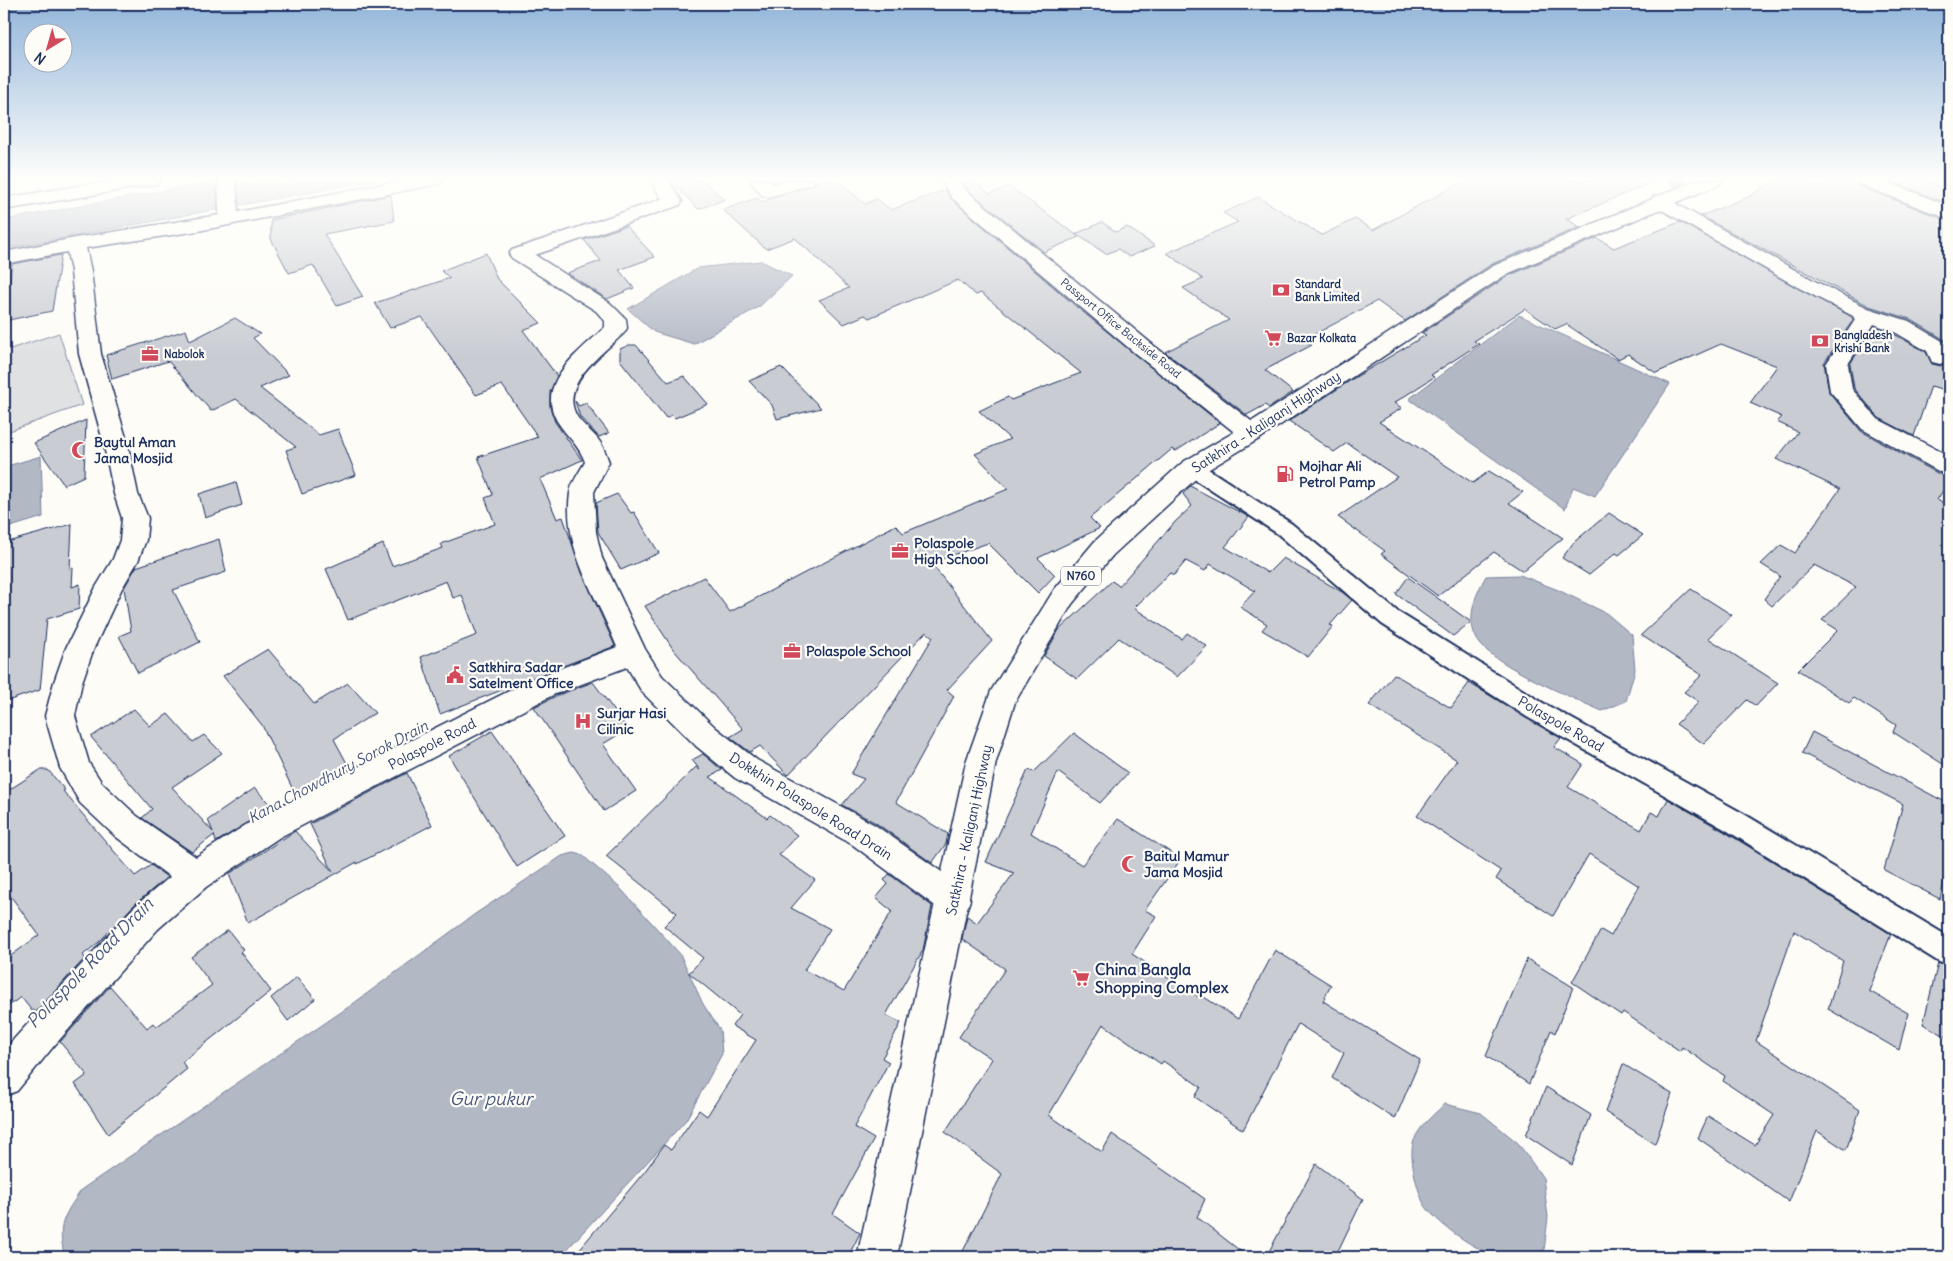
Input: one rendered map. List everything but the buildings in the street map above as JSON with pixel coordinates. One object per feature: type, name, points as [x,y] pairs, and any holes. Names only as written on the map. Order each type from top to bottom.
[{"type":"main road","points":[[4,258],[107,239]]},
{"type":"main road","name":"Dokkhin Polaspole Road Drain","points":[[562,239],[519,254],[603,307],[615,319],[616,328],[568,377],[561,394],[565,415],[590,446],[598,462],[582,492],[584,532],[589,558],[623,627],[633,653],[652,684],[706,737],[746,769],[864,835],[954,900]]},
{"type":"main road","name":"Passport Office Backside Road","points":[[1012,239],[1145,350],[1251,432]]},
{"type":"main road","name":"Satkhira - Kaliganj Highway","points":[[877,1257],[954,900],[981,762],[1001,700],[1063,597],[1104,548],[1192,468],[1251,432],[1500,270],[1568,239]]},
{"type":"main road","points":[[1738,239],[1808,285],[1861,312],[1902,326],[1936,346],[1940,357]]},
{"type":"main road","points":[[75,244],[81,271],[90,354],[115,441],[126,494],[135,518],[134,540],[80,648],[68,682],[60,716],[75,768],[91,793],[126,826],[195,876]]},
{"type":"main road","points":[[1861,312],[1866,320],[1837,364],[1841,391],[1870,424],[1949,466]]},
{"type":"main road","name":"Polaspole Road","points":[[4,1078],[40,1034],[146,918],[195,876],[269,827],[545,686],[633,653]]},
{"type":"street","name":"Polaspole Road","points":[[1192,468],[1238,500],[1285,529],[1309,552],[1390,618],[1535,710],[1735,822],[1949,952]]},
{"type":"shaded area","points":[[59,333],[82,405],[4,433],[4,351]]},
{"type":"water","points":[[4,239],[59,239],[4,249]]},
{"type":"water","points":[[761,261],[792,276],[760,306],[694,344],[654,332],[628,309],[698,268]]},
{"type":"water","points":[[1519,315],[1670,384],[1595,496],[1573,487],[1565,509],[1409,399]]},
{"type":"water","points":[[41,456],[43,517],[4,529],[4,467]]},
{"type":"water","points":[[1520,575],[1558,590],[1606,613],[1632,635],[1635,670],[1626,701],[1602,711],[1517,671],[1487,650],[1478,641],[1472,625],[1472,616],[1475,599],[1486,576]]},
{"type":"water","name":"Gur pukur","points":[[574,853],[582,855],[620,888],[680,954],[703,1004],[720,1030],[722,1054],[686,1120],[560,1257],[65,1257],[61,1236],[63,1221],[70,1206],[82,1189],[350,1006],[475,914],[562,856]]},
{"type":"water","points":[[1445,1104],[1481,1113],[1518,1143],[1543,1178],[1548,1217],[1544,1251],[1516,1258],[1505,1258],[1490,1254],[1468,1243],[1446,1227],[1428,1210],[1423,1202],[1412,1162],[1413,1143],[1419,1130]]},
{"type":"place","name":"Standard Bank Limited","points":[[1281,290]]},
{"type":"place","name":"Bazar Kolkata","points":[[1273,338]]},
{"type":"place","name":"Bangladesh Krishi Bank","points":[[1820,341]]},
{"type":"place","name":"Nabolok","points":[[150,354]]},
{"type":"place","name":"Baytul Aman Jama Mosjid","points":[[80,450]]},
{"type":"place","name":"Mojhar Ali Petrol Pamp","points":[[1285,474]]},
{"type":"place","name":"Polaspole High School","points":[[900,551]]},
{"type":"place","name":"Polaspole School","points":[[792,651]]},
{"type":"place","name":"Satkhira Sadar Satelment Office","points":[[455,675]]},
{"type":"place","name":"Surjar Hasi Cilinic","points":[[583,721]]},
{"type":"place","name":"Baitul Mamur Jama Mosjid","points":[[1130,864]]},
{"type":"place","name":"China Bangla Shopping Complex","points":[[1081,978]]},
{"type":"water label","name":"Kana Chowdhury Sorok Drain","points":[[338,772]]},
{"type":"water label","name":"Polaspole Road Drain","points":[[90,963]]}]
